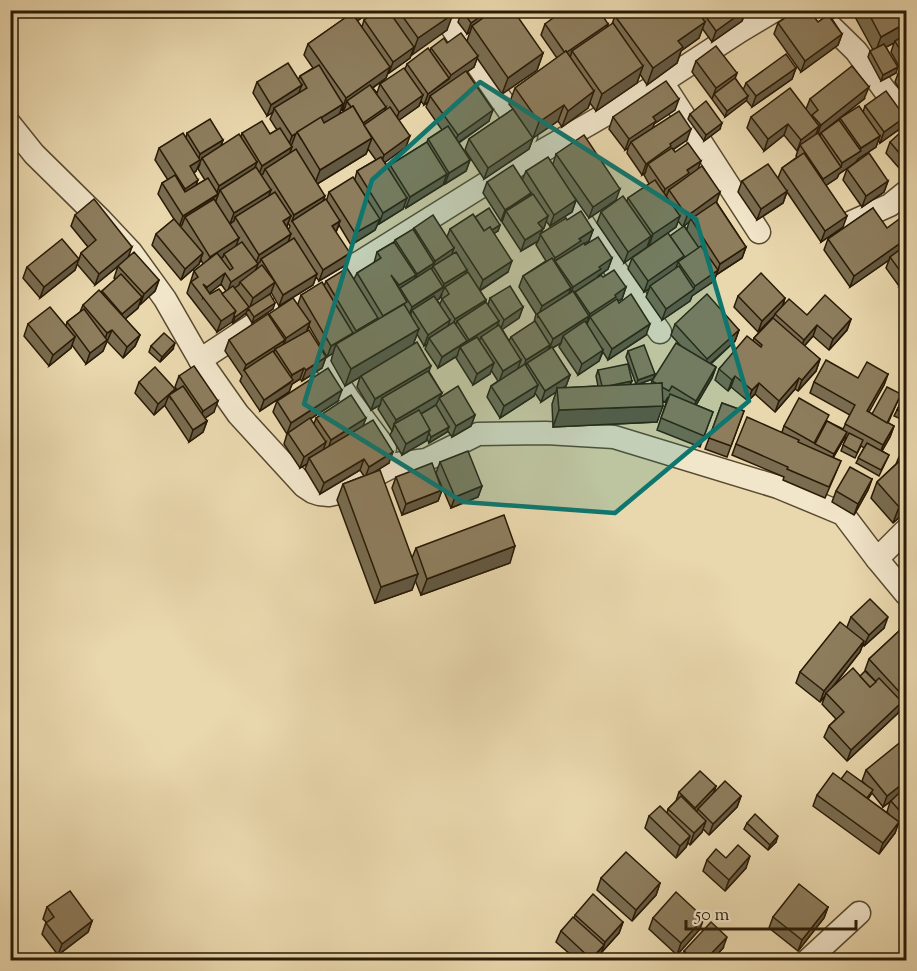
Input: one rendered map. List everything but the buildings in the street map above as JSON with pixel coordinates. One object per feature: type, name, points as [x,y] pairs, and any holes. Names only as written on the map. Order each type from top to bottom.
[{"type":"street","points":[[440,10],[588,231],[660,332]]},
{"type":"street","points":[[200,360],[259,321],[485,184],[662,82],[775,10]]},
{"type":"street","points":[[814,10],[856,51],[886,92],[906,114]]},
{"type":"street","points":[[662,82],[759,232]]},
{"type":"street","points":[[10,124],[34,154],[101,219],[131,252],[165,299],[200,360],[238,414],[304,486],[313,492],[329,495],[343,492],[397,464],[426,460],[478,434],[546,433],[614,437],[778,487],[843,514],[906,594]]},
{"type":"street","points":[[852,222],[890,206],[906,192]]},
{"type":"street","points":[[289,304],[348,398],[397,464]]},
{"type":"street","points":[[877,559],[906,530]]},
{"type":"street","points":[[808,960],[859,913]]},
{"type":"highlighted area","points":[[480,82],[696,219],[749,401],[615,513],[463,502],[304,404],[372,180]]}]
